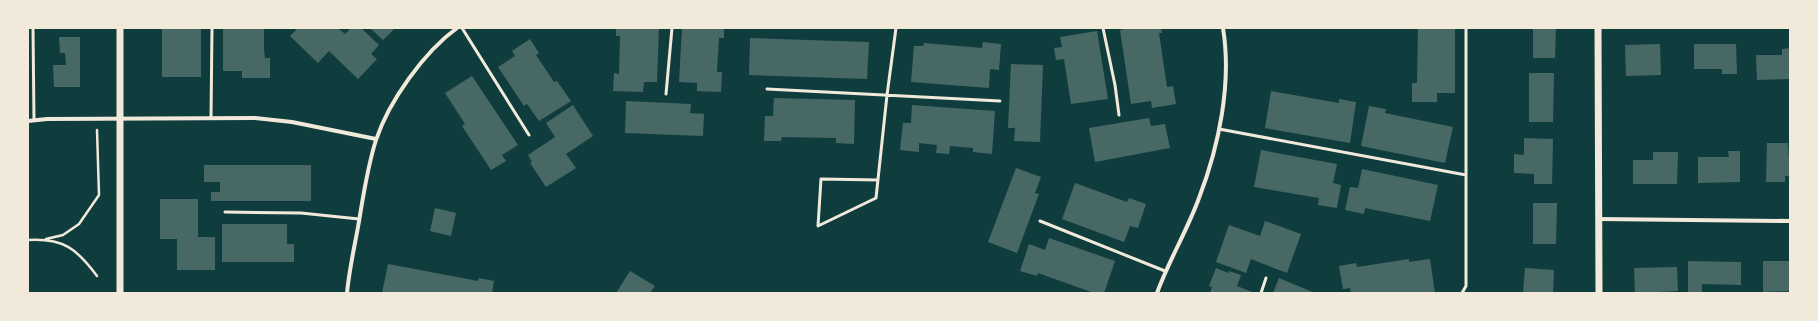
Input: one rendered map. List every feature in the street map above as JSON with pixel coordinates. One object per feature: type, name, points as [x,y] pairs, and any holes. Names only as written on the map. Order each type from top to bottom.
[{"type":"street","points":[[120,28],[120,293]]},
{"type":"street","points":[[347,293],[367,176],[376,139],[408,78],[438,44],[457,28]]},
{"type":"street","points":[[1157,293],[1199,199],[1219,129],[1225,91],[1226,59],[1223,28]]},
{"type":"street","points":[[1598,28],[1599,293]]},
{"type":"street","points":[[28,121],[97,118],[255,118],[292,122],[376,139]]},
{"type":"street","points":[[1598,219],[1790,221]]},
{"type":"lane","points":[[33,28],[34,120]]},
{"type":"lane","points":[[211,118],[212,28]]},
{"type":"lane","points":[[462,28],[530,135]]},
{"type":"lane","points":[[666,94],[672,28]]},
{"type":"lane","points":[[878,180],[821,179],[818,226],[876,198],[896,28]]},
{"type":"lane","points":[[1103,28],[1115,85],[1119,115]]},
{"type":"lane","points":[[1462,293],[1466,286],[1466,28]]},
{"type":"lane","points":[[767,89],[1000,102]]},
{"type":"lane","points":[[1219,129],[1466,175]]},
{"type":"lane","points":[[225,212],[301,213],[359,219]]},
{"type":"lane","points":[[1040,221],[1166,271]]},
{"type":"lane","points":[[1261,293],[1266,278]]},
{"type":"path","points":[[28,240],[46,239],[63,235],[79,224],[98,195],[97,118]]},
{"type":"path","points":[[46,239],[67,246],[83,256],[97,276]]},
{"type":"building","points":[[162,28],[201,28],[201,77],[162,77]]},
{"type":"building","points":[[223,28],[264,28],[264,50],[265,58],[270,58],[270,78],[242,78],[242,71],[223,71]]},
{"type":"building","points":[[298,28],[338,28],[345,34],[351,28],[361,28],[379,45],[371,54],[377,59],[358,79],[329,51],[318,63],[290,36]]},
{"type":"building","points":[[370,28],[395,28],[383,40]]},
{"type":"building","points":[[616,28],[659,28],[657,82],[644,82],[643,92],[613,91],[614,73],[619,74],[620,36],[616,36]]},
{"type":"building","points":[[682,28],[724,28],[724,38],[719,38],[717,72],[722,72],[721,92],[697,91],[697,83],[679,82]]},
{"type":"building","points":[[1130,28],[1161,28],[1162,33],[1159,33],[1167,87],[1173,86],[1176,104],[1152,108],[1151,101],[1131,104],[1120,30]]},
{"type":"building","points":[[1418,28],[1455,28],[1455,93],[1437,93],[1437,102],[1412,102],[1412,83],[1417,83]]},
{"type":"building","points":[[1533,28],[1556,28],[1555,58],[1533,58]]},
{"type":"building","points":[[1097,31],[1108,99],[1071,104],[1064,59],[1056,60],[1054,48],[1062,47],[1060,37]]},
{"type":"building","points":[[59,37],[80,37],[80,87],[54,87],[53,65],[66,65],[65,53],[60,53]]},
{"type":"building","points":[[750,38],[869,42],[867,79],[749,75]]},
{"type":"building","points":[[530,39],[539,53],[536,55],[554,82],[557,81],[571,101],[539,121],[527,104],[524,106],[498,67],[515,56],[512,51]]},
{"type":"building","points":[[983,42],[1001,44],[999,70],[990,69],[989,88],[911,82],[914,46],[923,46],[924,43],[982,48]]},
{"type":"building","points":[[1660,44],[1661,75],[1626,76],[1625,45]]},
{"type":"building","points":[[1694,44],[1736,44],[1737,74],[1722,74],[1722,69],[1694,69]]},
{"type":"building","points":[[1790,48],[1790,79],[1757,80],[1756,55],[1782,55],[1782,49]]},
{"type":"building","points":[[1011,64],[1043,65],[1040,142],[1014,141],[1015,128],[1008,128]]},
{"type":"building","points":[[1529,73],[1554,73],[1553,122],[1529,122]]},
{"type":"building","points":[[472,76],[518,145],[502,155],[506,161],[491,170],[462,126],[465,124],[445,93]]},
{"type":"building","points":[[1271,91],[1339,103],[1339,99],[1356,102],[1350,143],[1265,128]]},
{"type":"building","points":[[774,98],[855,100],[854,144],[836,143],[836,138],[782,137],[781,141],[764,141],[765,116],[773,116]]},
{"type":"building","points":[[626,101],[691,104],[690,113],[704,114],[703,136],[625,133]]},
{"type":"building","points":[[573,105],[593,136],[566,154],[576,168],[546,187],[530,163],[532,162],[528,155],[555,137],[546,123]]},
{"type":"building","points":[[912,105],[995,111],[992,154],[973,152],[973,148],[950,146],[949,154],[936,153],[937,145],[919,143],[919,152],[900,150],[903,123],[911,123]]},
{"type":"building","points":[[1369,106],[1386,109],[1385,113],[1453,127],[1445,163],[1361,146]]},
{"type":"building","points":[[1149,118],[1151,126],[1165,124],[1170,148],[1095,162],[1089,128]]},
{"type":"building","points":[[1524,138],[1553,139],[1552,184],[1534,184],[1534,174],[1514,173],[1514,154],[1524,155]]},
{"type":"building","points":[[1767,143],[1788,143],[1790,176],[1785,176],[1785,182],[1766,182]]},
{"type":"building","points":[[1261,150],[1337,164],[1333,183],[1341,185],[1337,208],[1318,205],[1319,198],[1254,187]]},
{"type":"building","points":[[1728,151],[1740,151],[1740,182],[1698,183],[1698,157],[1729,157]]},
{"type":"building","points":[[1653,152],[1678,152],[1677,184],[1633,184],[1633,160],[1653,160]]},
{"type":"building","points":[[204,165],[311,165],[311,201],[211,201],[211,192],[220,192],[220,182],[204,182]]},
{"type":"building","points":[[1016,168],[1041,177],[1035,193],[1039,194],[1017,253],[988,242]]},
{"type":"building","points":[[1362,169],[1438,185],[1430,221],[1365,208],[1364,214],[1345,210],[1350,187],[1358,188]]},
{"type":"building","points":[[1075,183],[1127,202],[1129,198],[1146,204],[1138,228],[1130,226],[1124,242],[1062,219]]},
{"type":"building","points":[[160,199],[198,199],[198,237],[215,237],[215,270],[177,270],[177,239],[160,239]]},
{"type":"building","points":[[1533,203],[1557,203],[1556,244],[1533,244]]},
{"type":"building","points":[[435,208],[456,213],[451,236],[430,231]]},
{"type":"building","points":[[1265,221],[1301,234],[1287,273],[1251,259],[1246,273],[1216,262],[1229,225],[1260,236]]},
{"type":"building","points":[[222,224],[287,224],[287,244],[294,244],[294,262],[222,262]]},
{"type":"building","points":[[1049,238],[1115,261],[1104,293],[1094,293],[1038,273],[1037,276],[1020,271],[1029,244],[1045,250]]},
{"type":"building","points":[[1409,259],[1409,262],[1430,259],[1435,293],[1351,293],[1350,288],[1343,289],[1339,266],[1356,263],[1357,267]]},
{"type":"building","points":[[1688,261],[1741,262],[1741,285],[1702,284],[1702,293],[1688,293]]},
{"type":"building","points":[[1763,261],[1790,261],[1790,291],[1763,292]]},
{"type":"building","points":[[388,264],[478,281],[479,278],[494,281],[492,293],[382,293]]},
{"type":"building","points":[[1677,267],[1678,291],[1635,293],[1634,268]]},
{"type":"building","points":[[1216,268],[1228,273],[1229,271],[1241,275],[1237,286],[1252,292],[1210,293],[1212,287],[1209,286]]},
{"type":"building","points":[[1525,268],[1554,270],[1553,293],[1523,293]]},
{"type":"building","points":[[630,271],[655,286],[650,293],[616,293]]},
{"type":"building","points":[[1279,278],[1315,293],[1273,293]]}]
